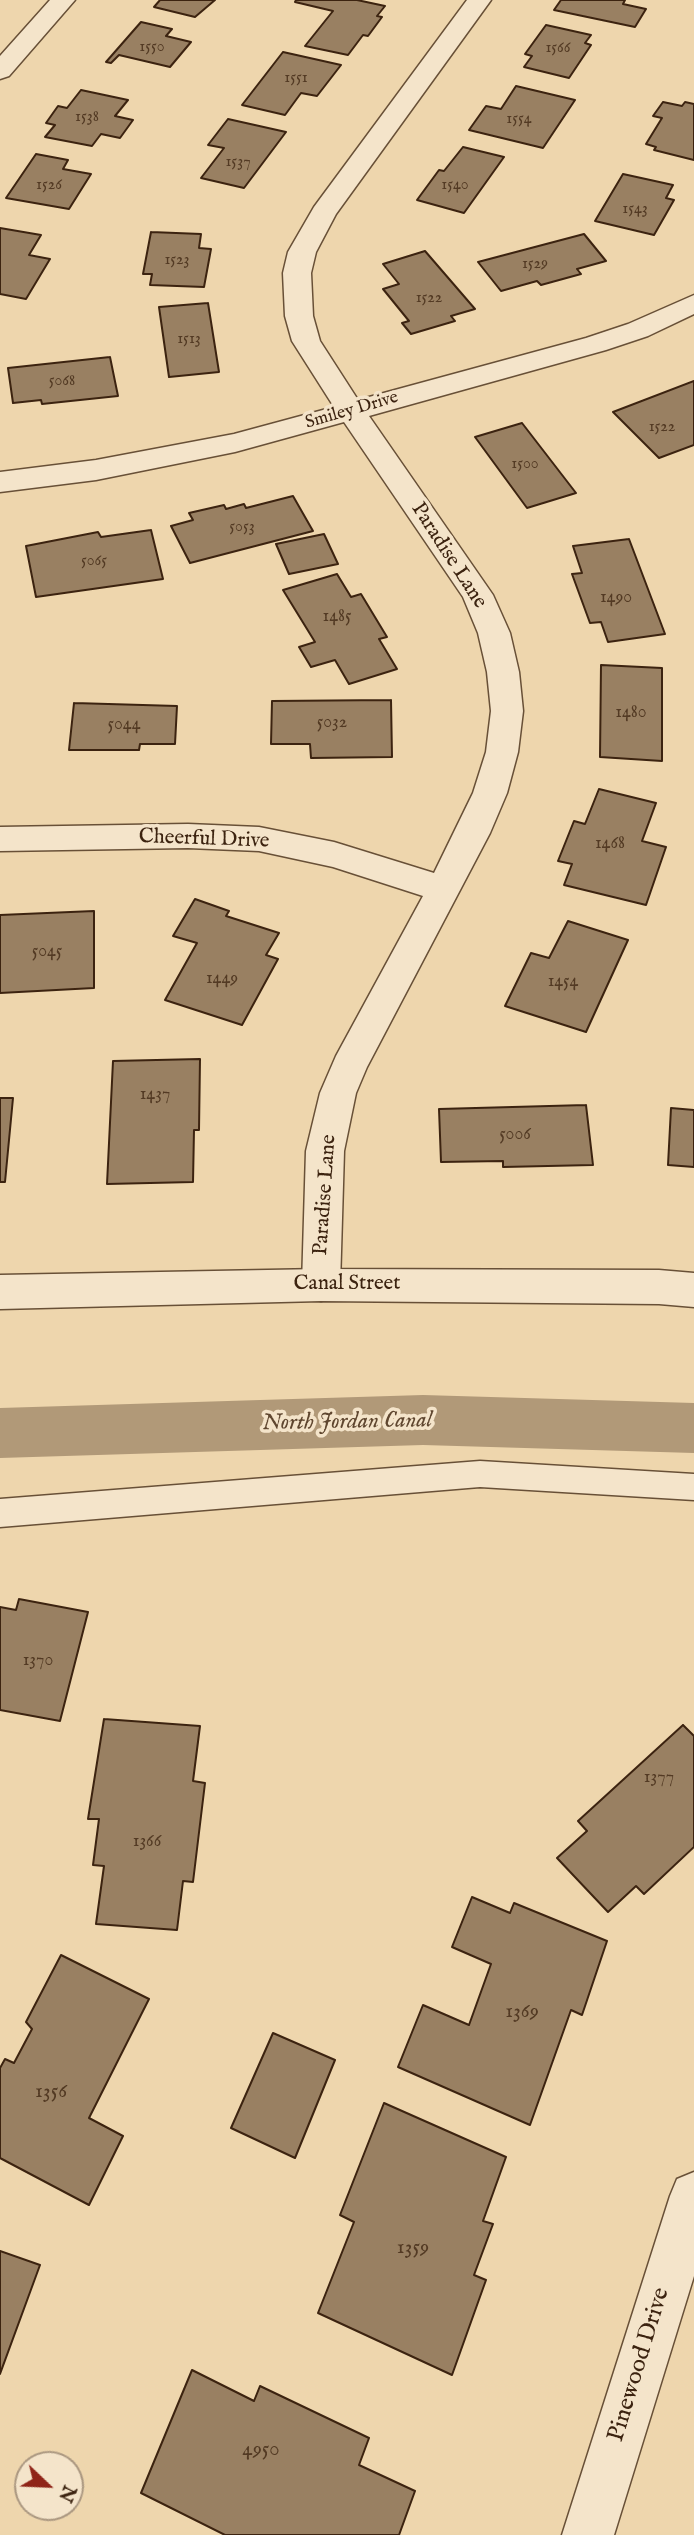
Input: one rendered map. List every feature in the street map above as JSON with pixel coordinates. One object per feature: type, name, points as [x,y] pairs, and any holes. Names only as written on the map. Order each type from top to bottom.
[{"type":"street","points":[[0,71],[64,0]]},
{"type":"street","name":"Paradise Lane","points":[[321,1284],[325,1151],[338,1093],[349,1066],[473,834],[490,793],[502,752],[507,711],[503,672],[494,633],[478,595],[306,341],[296,294],[302,252],[323,213],[479,0]]},
{"type":"street","name":"Smiley Drive","points":[[0,482],[165,458],[235,443],[596,344],[638,330],[694,303]]},
{"type":"street","name":"Cheerful Drive","points":[[0,839],[188,836],[259,839],[334,855],[443,889]]},
{"type":"street","name":"Canal Street","points":[[0,1292],[321,1284],[659,1287],[694,1290]]},
{"type":"street","name":"Pinewood Drive","points":[[588,2535],[694,2196]]},
{"type":"lane","points":[[0,1513],[480,1474],[694,1487]]},
{"type":"building","points":[[160,0],[215,0],[195,17],[154,7]]},
{"type":"building","points":[[357,0],[385,6],[377,16],[382,17],[368,36],[363,35],[348,55],[305,46],[333,11],[295,2]]},
{"type":"building","points":[[561,0],[625,0],[623,4],[646,9],[635,27],[554,10]]},
{"type":"building","points":[[141,22],[172,29],[166,36],[191,42],[170,67],[119,55],[111,63],[106,62]]},
{"type":"building","points":[[546,25],[591,35],[585,43],[591,45],[569,78],[524,67],[532,56],[525,54]]},
{"type":"building","points":[[283,52],[341,65],[317,96],[301,93],[285,115],[242,105]]},
{"type":"building","points":[[516,86],[575,100],[543,148],[469,130],[486,106],[501,109]]},
{"type":"building","points":[[81,90],[128,100],[115,116],[133,120],[120,138],[101,134],[92,146],[45,137],[55,125],[46,123],[58,106],[67,108]]},
{"type":"building","points":[[663,102],[682,106],[685,102],[694,104],[694,160],[654,150],[656,147],[646,144],[662,118],[653,116]]},
{"type":"building","points":[[228,119],[286,132],[244,188],[201,178],[224,148],[208,145]]},
{"type":"building","points":[[463,147],[504,157],[464,213],[417,200],[439,170],[444,171]]},
{"type":"building","points":[[36,154],[68,160],[63,169],[91,174],[69,209],[6,198]]},
{"type":"building","points":[[623,174],[673,185],[666,198],[674,200],[654,235],[595,221]]},
{"type":"building","points":[[0,228],[41,235],[29,255],[50,259],[26,299],[0,294]]},
{"type":"building","points":[[151,232],[201,234],[199,248],[211,249],[204,287],[150,285],[152,274],[143,274]]},
{"type":"building","points":[[584,234],[606,261],[577,269],[581,274],[541,285],[537,281],[501,291],[478,262]]},
{"type":"building","points":[[425,251],[475,309],[451,316],[455,321],[411,334],[402,323],[409,321],[383,289],[399,284],[383,264]]},
{"type":"building","points":[[208,303],[219,372],[169,377],[159,307]]},
{"type":"building","points":[[110,357],[118,396],[42,404],[41,400],[13,403],[8,368]]},
{"type":"building","points":[[694,381],[694,445],[659,458],[613,412]]},
{"type":"building","points":[[522,423],[576,493],[527,508],[475,437]]},
{"type":"building","points":[[293,496],[313,531],[190,563],[171,526],[193,520],[189,513],[224,505],[226,509],[244,504],[246,508]]},
{"type":"building","points":[[151,530],[163,579],[36,597],[26,546],[98,532],[101,537]]},
{"type":"building","points":[[324,534],[338,564],[289,574],[276,544]]},
{"type":"building","points":[[629,539],[665,634],[608,642],[601,622],[590,623],[572,574],[582,573],[573,546]]},
{"type":"building","points":[[337,574],[351,597],[361,594],[387,637],[379,639],[397,669],[349,684],[335,660],[311,667],[299,647],[315,642],[283,590]]},
{"type":"building","points":[[601,665],[662,668],[662,761],[600,757]]},
{"type":"building","points":[[391,700],[392,757],[311,758],[310,744],[271,744],[272,701]]},
{"type":"building","points":[[74,703],[177,706],[175,744],[140,744],[139,750],[69,750]]},
{"type":"building","points":[[599,789],[656,803],[642,841],[666,847],[646,905],[564,885],[572,864],[558,861],[574,821],[585,824]]},
{"type":"building","points":[[195,899],[229,911],[226,916],[279,933],[266,955],[278,959],[242,1025],[165,1000],[197,943],[173,936]]},
{"type":"building","points":[[94,911],[94,988],[0,993],[0,915]]},
{"type":"building","points":[[568,921],[628,940],[586,1032],[505,1006],[531,953],[549,958]]},
{"type":"building","points":[[200,1059],[199,1130],[194,1130],[193,1182],[107,1184],[113,1061]]},
{"type":"building","points":[[0,1098],[13,1098],[5,1182],[0,1182]]},
{"type":"building","points":[[586,1105],[593,1165],[503,1167],[503,1161],[441,1162],[439,1109]]},
{"type":"building","points":[[671,1108],[694,1110],[694,1167],[668,1165]]},
{"type":"building","points":[[19,1599],[88,1612],[60,1721],[0,1710],[0,1607],[16,1610]]},
{"type":"building","points":[[104,1719],[200,1726],[193,1781],[205,1783],[193,1882],[183,1881],[177,1930],[96,1924],[104,1866],[93,1865],[99,1819],[88,1819]]},
{"type":"building","points":[[683,1725],[694,1736],[694,1847],[644,1894],[636,1886],[608,1912],[557,1858],[587,1831],[578,1821]]},
{"type":"building","points":[[472,1897],[510,1913],[514,1903],[607,1941],[582,2015],[571,2010],[530,2125],[398,2067],[423,2005],[469,2025],[491,1964],[452,1947]]},
{"type":"building","points":[[61,1955],[149,1999],[89,2118],[123,2136],[89,2205],[0,2158],[0,2068],[5,2059],[14,2063],[32,2029],[26,2022]]},
{"type":"building","points":[[273,2033],[335,2060],[295,2158],[231,2128]]},
{"type":"building","points":[[384,2103],[506,2157],[483,2221],[493,2224],[474,2275],[486,2280],[452,2375],[318,2313],[354,2222],[340,2215]]},
{"type":"building","points":[[0,2251],[40,2265],[0,2374]]},
{"type":"building","points":[[192,2370],[254,2401],[260,2386],[369,2438],[359,2465],[415,2491],[399,2535],[225,2535],[141,2493]]},
{"type":"waterway","name":"North Jordan Canal","points":[[0,1433],[423,1420],[694,1428]]}]
